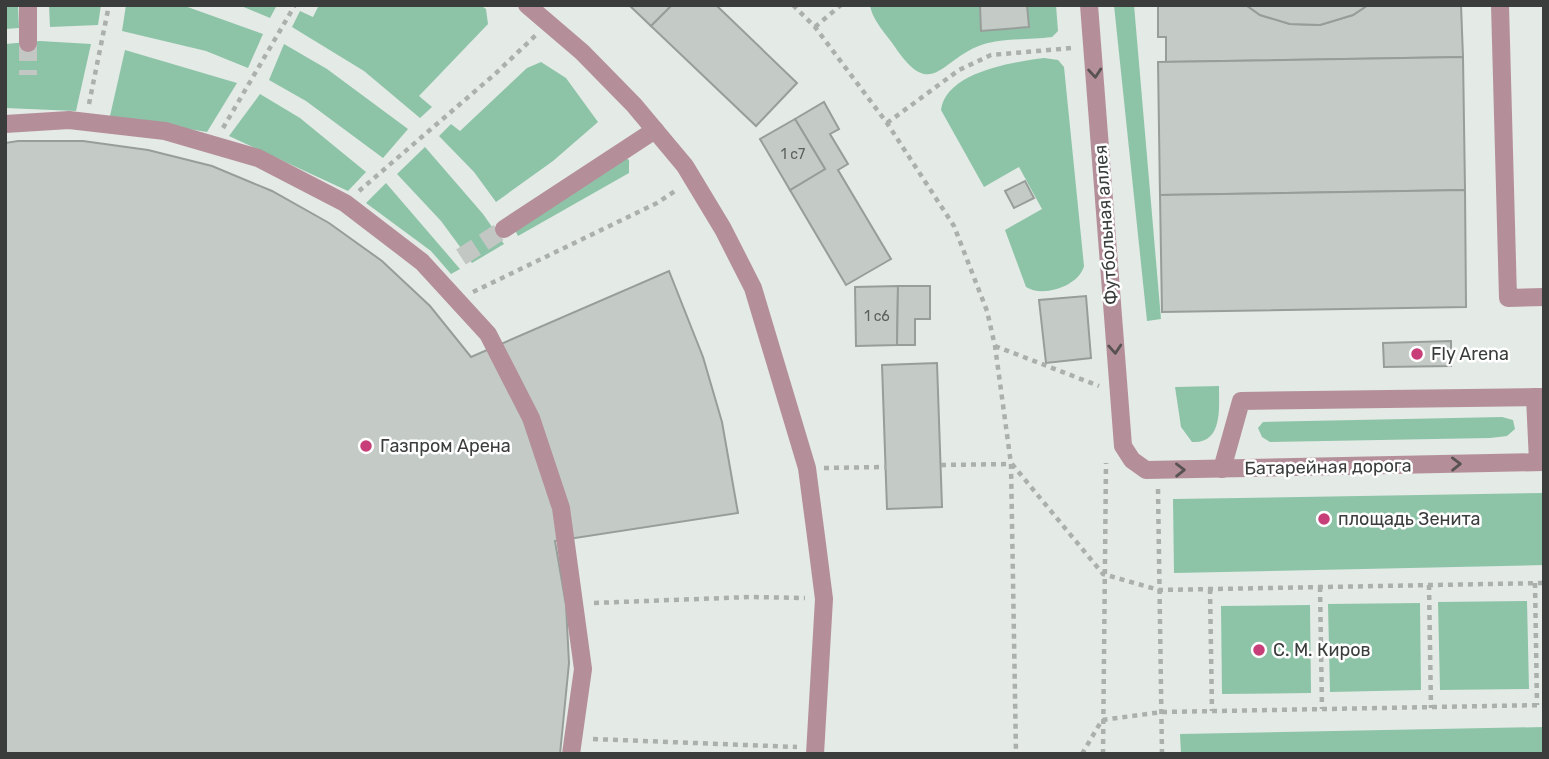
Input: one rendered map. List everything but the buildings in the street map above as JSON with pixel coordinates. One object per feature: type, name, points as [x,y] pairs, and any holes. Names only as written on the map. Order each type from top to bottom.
[{"type":"street","points":[[28,5],[28,43]]},
{"type":"street","points":[[527,5],[582,52],[685,166],[723,229],[753,288],[807,468],[824,599],[815,750]]},
{"type":"street","name":"Футбольная аллея","points":[[1088,5],[1123,446]]},
{"type":"street","points":[[1500,5],[1508,298],[1544,297]]},
{"type":"street","points":[[5,124],[69,120],[165,131],[258,158],[345,203],[422,262],[457,300],[488,334],[531,418],[561,508],[583,669],[573,746]]},
{"type":"street","points":[[504,229],[654,130]]},
{"type":"street","points":[[1222,469],[1241,401],[1539,397],[1541,462]]},
{"type":"street","name":"Батарейная дорога","points":[[1123,446],[1132,460],[1146,470],[1541,462]]},
{"type":"path","points":[[86,122],[109,5]]},
{"type":"path","points":[[213,145],[295,5]]},
{"type":"path","points":[[793,5],[815,27],[887,123],[954,226],[987,311],[995,346],[1011,464],[1016,754]]},
{"type":"path","points":[[815,27],[841,5]]},
{"type":"path","points":[[345,203],[495,74],[548,23]]},
{"type":"path","points":[[887,123],[959,70],[991,55],[1073,48]]},
{"type":"path","points":[[457,300],[657,203]]},
{"type":"path","points":[[995,346],[1101,386]]},
{"type":"path","points":[[1103,754],[1106,463]]},
{"type":"path","points":[[941,465],[1011,464]]},
{"type":"path","points":[[1011,464],[1103,575],[1159,590],[1544,583]]},
{"type":"path","points":[[807,468],[886,467]]},
{"type":"path","points":[[1158,485],[1163,754]]},
{"type":"path","points":[[1102,720],[1161,712],[1541,705],[1535,583]]},
{"type":"path","points":[[1429,585],[1432,708]]},
{"type":"path","points":[[1320,587],[1322,709]]},
{"type":"path","points":[[1210,589],[1212,711]]},
{"type":"path","points":[[575,604],[750,597],[824,599]]},
{"type":"path","points":[[1082,754],[1102,720]]},
{"type":"path","points":[[573,746],[815,750]]},
{"type":"green space","points":[[5,5],[18,5],[19,28],[5,29]]},
{"type":"green space","points":[[49,5],[101,5],[98,25],[50,27]]},
{"type":"green space","points":[[126,5],[182,5],[263,34],[248,68],[206,51],[122,31]]},
{"type":"green space","points":[[239,5],[277,5],[270,18]]},
{"type":"green space","points":[[319,5],[480,5],[486,9],[488,24],[419,96],[432,107],[420,118],[364,71],[292,27],[300,11],[313,17]]},
{"type":"green space","points":[[870,5],[1056,5],[1058,31],[1052,37],[988,43],[972,49],[939,71],[929,74],[908,64],[877,22]]},
{"type":"green space","points":[[1114,5],[1134,5],[1161,319],[1147,321]]},
{"type":"green space","points":[[40,41],[91,44],[76,111],[5,108],[5,44]]},
{"type":"green space","points":[[284,44],[327,69],[408,129],[383,158],[306,101],[269,80]]},
{"type":"green space","points":[[125,50],[237,83],[207,132],[110,116]]},
{"type":"green space","points":[[1044,58],[1058,60],[1064,67],[1084,266],[1081,273],[1068,284],[1042,291],[1026,287],[1005,230],[1042,209],[1019,167],[984,187],[941,110],[946,97],[955,86],[968,78],[999,66]]},
{"type":"green space","points":[[541,62],[566,78],[598,122],[553,161],[496,202],[474,172],[439,136],[451,124],[460,131],[527,68]]},
{"type":"green space","points":[[260,94],[300,118],[366,172],[348,191],[229,136]]},
{"type":"green space","points":[[425,147],[483,214],[504,244],[472,263],[441,221],[397,174]]},
{"type":"green space","points":[[623,156],[629,160],[629,173],[518,236],[515,230]]},
{"type":"green space","points":[[386,183],[460,269],[451,274],[431,251],[366,203]]},
{"type":"green space","points":[[1219,386],[1219,414],[1214,431],[1202,441],[1192,442],[1181,427],[1175,387]]},
{"type":"green space","points":[[1502,417],[1513,420],[1515,429],[1507,436],[1490,438],[1270,442],[1262,437],[1258,428],[1263,422]]},
{"type":"green space","points":[[1544,493],[1544,565],[1174,573],[1173,499]]},
{"type":"green space","points":[[1527,601],[1529,689],[1440,690],[1438,602]]},
{"type":"green space","points":[[1420,603],[1421,690],[1330,692],[1328,604]]},
{"type":"green space","points":[[1310,605],[1311,693],[1222,694],[1221,606]]},
{"type":"green space","points":[[1544,727],[1544,754],[1181,754],[1180,734]]},
{"type":"tunnel","points":[[28,43],[28,75]]},
{"type":"tunnel","points":[[461,257],[504,229]]},
{"type":"place","name":"Fly Arena","points":[[1417,354]]},
{"type":"place","name":"Газпром Арена","points":[[366,446]]},
{"type":"place","name":"площадь Зенита","points":[[1324,519]]},
{"type":"place","name":"С. М. Киров","points":[[1259,650]]}]
